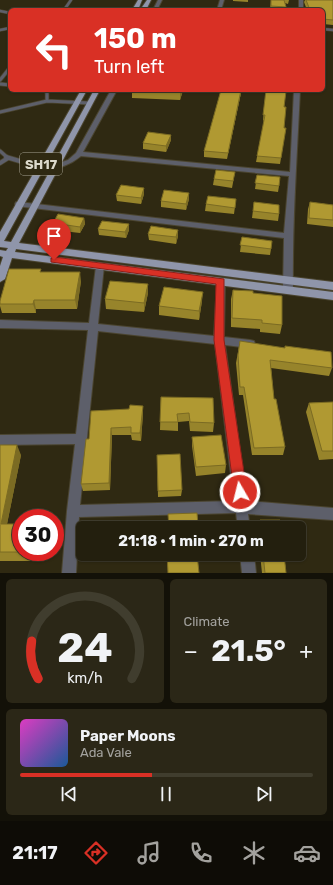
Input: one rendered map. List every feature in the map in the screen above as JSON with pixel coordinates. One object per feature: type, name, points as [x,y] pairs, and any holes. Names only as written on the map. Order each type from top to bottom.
[{"type":"main road","name":"SH17","points":[[0,240],[83,92]]},
{"type":"main road","points":[[0,279],[7,251],[57,167],[96,92]]},
{"type":"main road","points":[[0,244],[7,251],[100,266],[221,282],[333,286]]},
{"type":"main road","points":[[7,251],[288,285],[333,296]]},
{"type":"street","points":[[40,167],[57,167],[73,160],[79,154],[113,92]]},
{"type":"street","points":[[288,285],[288,236],[297,92]]},
{"type":"street","points":[[79,154],[293,174]]},
{"type":"street","points":[[19,204],[288,236]]},
{"type":"street","points":[[69,573],[73,511],[100,266]]},
{"type":"street","points":[[221,282],[219,340],[243,521]]},
{"type":"street","points":[[0,324],[94,327],[257,345]]},
{"type":"street","points":[[0,440],[81,439]]},
{"type":"street","points":[[73,511],[242,507],[333,514]]},
{"type":"street","points":[[247,561],[248,573]]},
{"type":"lane","points":[[0,80],[8,70]]},
{"type":"lane","points":[[46,92],[48,101]]},
{"type":"lane","points":[[0,112],[48,101],[89,103]]},
{"type":"lane","points":[[0,151],[8,158],[40,167]]},
{"type":"lane","points":[[0,163],[8,158]]},
{"type":"building","points":[[271,0],[284,0],[286,7],[271,6]]},
{"type":"building","points":[[306,0],[333,0],[333,20],[325,19],[325,8],[309,8]]},
{"type":"building","points":[[220,92],[241,92],[228,153],[204,151]]},
{"type":"building","points":[[266,92],[286,92],[284,128],[286,128],[281,158],[257,156],[265,115],[263,115]]},
{"type":"building","points":[[148,132],[171,135],[166,146],[143,143]]},
{"type":"building","points":[[216,170],[235,172],[233,181],[214,179]]},
{"type":"building","points":[[257,175],[280,177],[279,186],[255,183]]},
{"type":"building","points":[[121,185],[144,188],[141,198],[116,195]]},
{"type":"building","points":[[164,190],[189,193],[186,204],[161,201]]},
{"type":"building","points":[[208,196],[236,199],[235,208],[206,204]]},
{"type":"building","points":[[254,202],[279,205],[279,214],[253,211]]},
{"type":"building","points":[[310,202],[333,205],[333,220],[309,218]]},
{"type":"building","points":[[58,214],[84,218],[80,227],[53,223]]},
{"type":"building","points":[[102,221],[129,224],[125,232],[98,229]]},
{"type":"building","points":[[151,226],[178,230],[176,237],[148,234]]},
{"type":"building","points":[[242,237],[272,241],[271,249],[240,245]]},
{"type":"building","points":[[9,269],[41,269],[40,272],[80,272],[75,300],[34,300],[33,304],[0,304]]},
{"type":"building","points":[[110,281],[148,284],[144,303],[105,299]]},
{"type":"building","points":[[164,287],[203,292],[199,311],[159,306]]},
{"type":"building","points":[[233,290],[253,291],[253,293],[282,296],[282,325],[262,323],[262,320],[232,318]]},
{"type":"building","points":[[240,341],[285,348],[285,346],[331,352],[332,368],[270,360],[274,399],[276,399],[285,447],[254,448],[244,387],[240,387],[238,355]]},
{"type":"building","points":[[161,397],[213,398],[214,423],[190,422],[189,413],[177,414],[178,422],[160,422]]},
{"type":"building","points":[[333,402],[333,451],[322,451],[309,403]]},
{"type":"building","points":[[130,405],[143,406],[140,433],[131,433],[131,427],[111,428],[109,483],[81,484],[86,439],[89,439],[91,411],[129,409]]},
{"type":"building","points":[[221,435],[226,465],[196,467],[192,437]]},
{"type":"building","points":[[0,445],[17,445],[1,524],[12,524],[12,552],[0,552]]},
{"type":"building","points":[[180,454],[182,490],[158,491],[157,455]]},
{"type":"building","points":[[197,513],[198,521],[168,521],[168,514]]},
{"type":"building","points":[[260,520],[280,521],[260,521]]},
{"type":"building","points":[[167,561],[198,561],[199,573],[168,573]]},
{"type":"building","points":[[264,561],[285,561],[286,573],[265,573]]},
{"type":"route","points":[[54,260],[221,282],[219,340],[240,492]]}]
